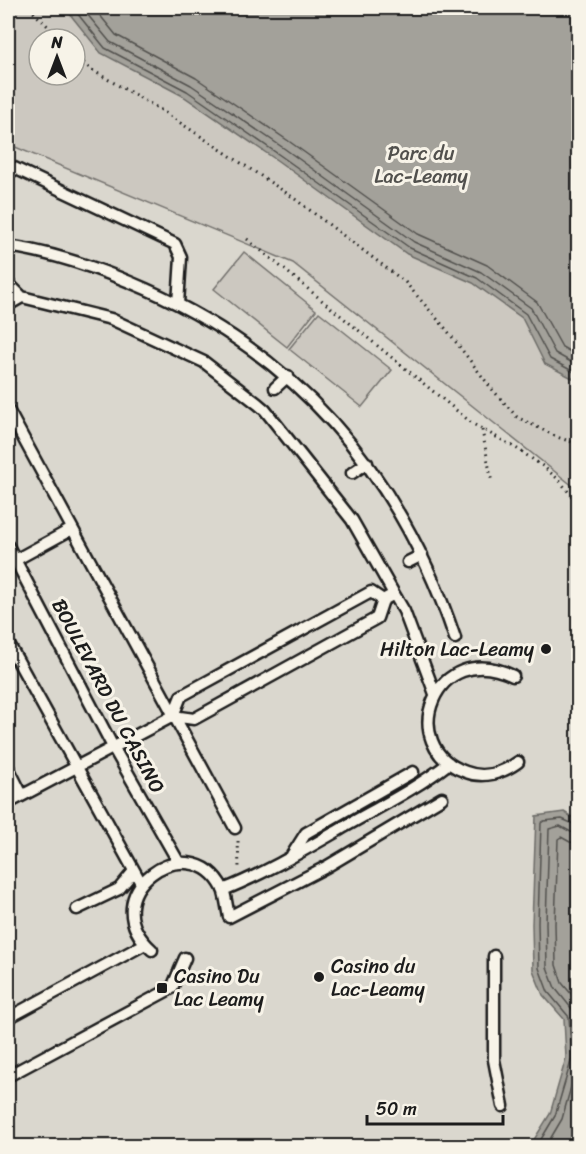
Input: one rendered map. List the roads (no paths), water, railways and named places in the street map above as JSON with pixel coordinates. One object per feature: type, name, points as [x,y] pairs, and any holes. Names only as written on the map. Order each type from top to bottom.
[{"type":"lane","points":[[8,165],[175,244],[181,257],[178,304]]},
{"type":"lane","points":[[8,246],[53,255],[89,266],[178,304],[229,334],[288,376],[340,430],[367,463],[384,489],[433,578],[455,638]]},
{"type":"lane","points":[[8,283],[22,297],[111,319],[204,362],[265,410],[352,520],[404,611],[435,694]]},
{"type":"lane","points":[[8,305],[22,297]]},
{"type":"lane","points":[[275,388],[288,376]]},
{"type":"lane","points":[[8,410],[235,828]]},
{"type":"lane","points":[[352,472],[367,463]]},
{"type":"lane","points":[[11,562],[72,529]]},
{"type":"lane","name":"BOULEVARD DU CASINO","points":[[8,546],[11,562],[179,863]]},
{"type":"lane","points":[[408,562],[422,555]]},
{"type":"lane","points":[[173,716],[181,696],[371,592],[383,600]]},
{"type":"lane","points":[[8,803],[173,716],[194,719],[377,618],[383,600],[394,594]]},
{"type":"lane","points":[[8,642],[141,883]]},
{"type":"lane","points":[[513,676],[488,667],[475,667],[459,672],[446,680],[435,694],[428,724],[439,754],[449,763],[471,774],[498,773],[518,762]]},
{"type":"lane","points":[[223,890],[257,876],[290,858],[427,780],[449,763]]},
{"type":"lane","points":[[8,767],[22,795]]},
{"type":"lane","points":[[290,858],[306,832],[413,772]]},
{"type":"lane","points":[[8,1018],[148,947],[135,928],[132,910],[141,883],[152,872],[164,866],[179,863],[203,869],[215,878],[223,890],[228,916],[327,867],[442,798]]},
{"type":"lane","points":[[77,909],[119,889],[134,871]]},
{"type":"lane","points":[[494,956],[494,1060],[503,1106]]},
{"type":"lane","points":[[8,1076],[172,988],[185,958]]},
{"type":"water","points":[[65,8],[578,8],[578,381],[545,364],[522,318],[473,283],[407,254],[183,96],[101,53],[87,36],[87,27],[80,27]]},
{"type":"water","points":[[564,812],[578,821],[578,1146],[530,1146],[550,1114],[566,1058],[564,1019],[543,995],[533,970],[532,924],[536,816]]},
{"type":"place","name":"Hilton Lac-Leamy","points":[[546,649]]},
{"type":"place","name":"Casino du Lac-Leamy","points":[[319,977]]},
{"type":"place","name":"Casino Du Lac Leamy","points":[[162,988]]},
{"type":"park label","name":"Parc du Lac-Leamy","points":[[421,164]]}]
